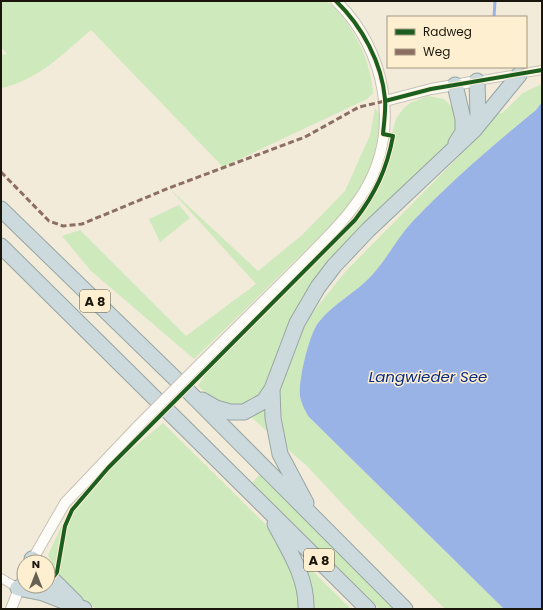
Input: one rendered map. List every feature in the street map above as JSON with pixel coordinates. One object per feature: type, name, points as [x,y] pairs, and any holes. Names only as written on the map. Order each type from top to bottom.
[{"type":"highway","points":[[189,392],[216,408],[230,412],[244,412],[264,401],[272,389],[297,323],[318,287],[368,230],[455,146],[474,130],[519,75]]},
{"type":"highway","points":[[474,130],[478,116],[477,81]]},
{"type":"highway","points":[[455,85],[463,119],[463,132],[455,146]]},
{"type":"highway","name":"A 8","points":[[1,209],[189,392],[406,609]]},
{"type":"highway","name":"A 8","points":[[1,246],[368,609]]},
{"type":"highway","points":[[272,389],[273,418],[280,454],[313,517]]},
{"type":"highway","points":[[269,512],[302,578],[306,596],[306,609]]},
{"type":"highway","points":[[56,583],[82,608]]},
{"type":"highway","points":[[46,594],[82,608]]},
{"type":"street","points":[[37,554],[65,503],[139,425],[346,218],[366,189],[380,154],[385,101],[377,67],[364,37],[355,22],[336,1]]},
{"type":"street","points":[[385,101],[455,85],[542,70]]},
{"type":"street","points":[[1,578],[16,581]]},
{"type":"street","points":[[11,609],[17,594]]},
{"type":"green space","points":[[1,1],[327,1],[345,20],[359,42],[368,66],[373,93],[367,99],[223,167],[91,30],[60,57],[38,73],[1,88],[1,55],[7,54],[1,47]]},
{"type":"green space","points":[[542,84],[542,102],[536,110],[488,150],[426,207],[407,228],[372,275],[330,310],[318,323],[311,338],[302,370],[300,396],[308,416],[504,609],[445,609],[363,526],[307,466],[237,405],[225,403],[216,399],[198,386],[219,351],[353,218],[373,189],[386,155],[396,119],[403,109],[410,103],[428,96],[444,99],[454,109],[458,121],[453,142],[299,307],[278,347],[314,311],[346,271],[476,139],[495,110],[501,114],[523,93]]},
{"type":"green space","points":[[375,108],[380,115],[373,161],[360,190],[343,214],[194,359],[91,271],[62,236],[80,230],[186,336],[256,284],[169,188],[258,271],[302,235],[345,191],[370,135]]},
{"type":"green space","points":[[179,205],[190,218],[160,242],[149,219]]},
{"type":"green space","points":[[163,423],[351,609],[97,609],[87,603],[56,574],[56,554],[48,554],[68,512],[89,485]]},
{"type":"green space","points":[[261,473],[398,609],[380,609],[252,483]]},
{"type":"water","name":"Langwieder See","points":[[542,102],[542,609],[504,609],[308,416],[301,401],[300,389],[302,369],[308,347],[318,323],[330,310],[372,275],[407,228],[426,207],[472,164],[536,110]]},
{"type":"waterway","points":[[494,16],[495,1]]},
{"type":"marked path","points":[[1,172],[49,221],[63,226],[82,224],[169,188],[305,137],[359,107],[385,101]]},
{"type":"cycle path","points":[[56,573],[65,526],[72,510],[108,468],[355,220],[369,201],[379,181],[384,170],[393,136],[383,134],[385,99],[380,72],[362,34],[336,1]]},
{"type":"cycle path","points":[[385,101],[431,89],[542,70]]}]
